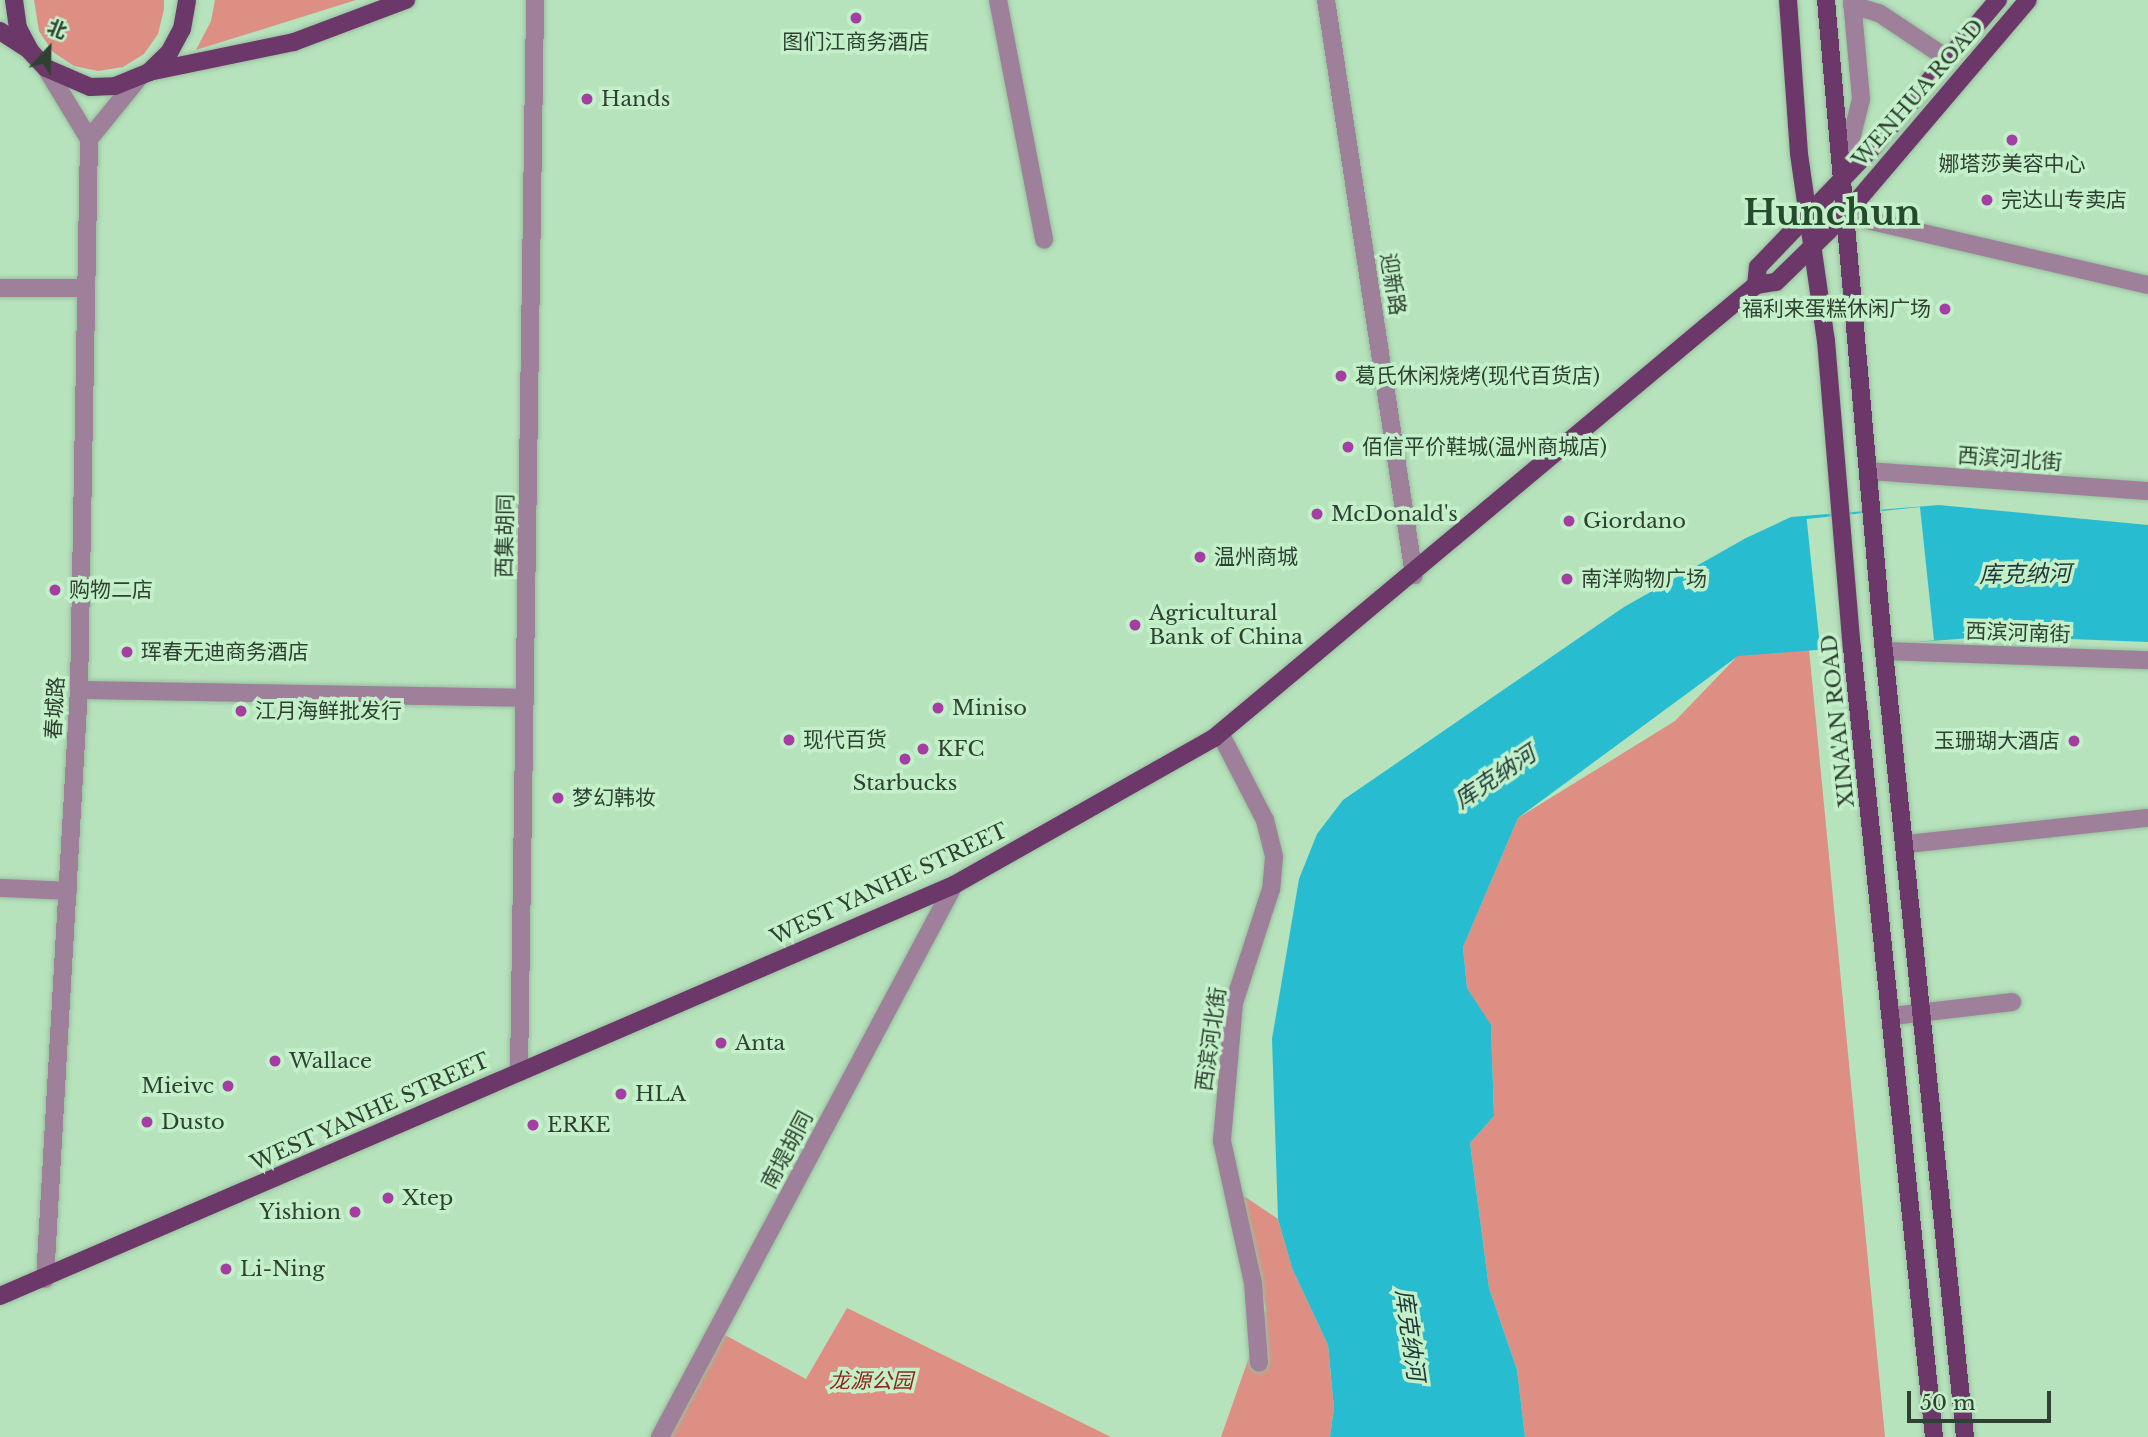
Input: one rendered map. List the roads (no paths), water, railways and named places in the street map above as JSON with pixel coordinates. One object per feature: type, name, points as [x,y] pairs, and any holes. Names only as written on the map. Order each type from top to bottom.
[{"type":"main road","points":[[15,0],[18,28],[30,51]]},
{"type":"main road","points":[[143,76],[169,53],[182,29],[187,0]]},
{"type":"main road","points":[[0,31],[30,51],[46,68],[90,87],[295,42],[406,0]]},
{"type":"main road","name":"XINA'AN ROAD","points":[[1788,0],[1807,215],[1842,514],[1852,648],[1893,1016],[1934,1437]]},
{"type":"main road","points":[[1826,0],[1844,215],[1875,511],[1885,646],[1965,1437]]},
{"type":"main road","name":"WENHUA ROAD","points":[[1807,215],[1948,60],[1998,0]]},
{"type":"main road","name":"WENHUA ROAD","points":[[1812,244],[1844,215],[2028,0]]},
{"type":"main road","name":"WEST YANHE STREET","points":[[1756,285],[1758,267],[1807,215]]},
{"type":"main road","name":"WEST YANHE STREET","points":[[0,1296],[45,1279],[954,885],[1220,733],[1414,575],[1756,285],[1776,282],[1812,244]]},
{"type":"street","name":"西集胡同","points":[[519,1072],[536,0]]},
{"type":"street","points":[[998,0],[1044,240]]},
{"type":"street","name":"迎新路","points":[[1326,0],[1414,575]]},
{"type":"street","points":[[1841,178],[1861,99],[1852,3],[1880,13],[1948,60]]},
{"type":"street","points":[[46,68],[89,139],[143,76]]},
{"type":"street","name":"春城路","points":[[45,1279],[79,690],[89,139]]},
{"type":"street","points":[[1807,215],[1844,215],[2148,285]]},
{"type":"street","points":[[0,288],[86,288]]},
{"type":"street","name":"西滨河北街","points":[[1869,471],[2148,491]]},
{"type":"street","name":"西滨河南街","points":[[1885,646],[2148,660]]},
{"type":"street","points":[[79,690],[525,698]]},
{"type":"street","name":"西滨河北街","points":[[1220,733],[1265,820],[1274,857],[1271,890],[1234,1003],[1222,1141],[1253,1283],[1259,1363]]},
{"type":"street","points":[[1907,844],[2148,818]]},
{"type":"street","name":"南堤胡同","points":[[660,1437],[954,885]]},
{"type":"street","points":[[0,888],[68,891]]},
{"type":"street","points":[[1893,1016],[2012,1002]]},
{"type":"water","name":"库克纳河","points":[[1939,505],[2148,525],[2148,642],[1996,636],[1738,656],[1518,818],[1463,947],[1467,988],[1491,1025],[1494,1116],[1470,1143],[1489,1288],[1517,1370],[1525,1437],[1330,1437],[1334,1408],[1328,1345],[1292,1268],[1278,1219],[1272,1039],[1299,879],[1317,834],[1343,800],[1624,607],[1746,538],[1791,517]]},
{"type":"place","name":"图们江商务酒店","points":[[856,18]]},
{"type":"place","name":"Hands","points":[[587,99]]},
{"type":"place","name":"娜塔莎美容中心","points":[[2012,140]]},
{"type":"place","name":"完达山专卖店","points":[[1987,200]]},
{"type":"place","name":"福利来蛋糕休闲广场","points":[[1945,309]]},
{"type":"place","name":"葛氏休闲烧烤(现代百货店)","points":[[1341,376]]},
{"type":"place","name":"佰信平价鞋城(温州商城店)","points":[[1348,447]]},
{"type":"place","name":"McDonald's","points":[[1317,514]]},
{"type":"place","name":"Giordano","points":[[1569,521]]},
{"type":"place","name":"温州商城","points":[[1200,557]]},
{"type":"place","name":"南洋购物广场","points":[[1567,579]]},
{"type":"place","name":"购物二店","points":[[55,590]]},
{"type":"place","name":"Agricultural Bank of China","points":[[1135,625]]},
{"type":"place","name":"珲春无迪商务酒店","points":[[127,652]]},
{"type":"place","name":"Miniso","points":[[938,708]]},
{"type":"place","name":"江月海鲜批发行","points":[[241,711]]},
{"type":"place","name":"现代百货","points":[[789,740]]},
{"type":"place","name":"玉珊瑚大酒店","points":[[2074,741]]},
{"type":"place","name":"KFC","points":[[923,749]]},
{"type":"place","name":"Starbucks","points":[[905,759]]},
{"type":"place","name":"梦幻韩妆","points":[[558,798]]},
{"type":"place","name":"Anta","points":[[721,1043]]},
{"type":"place","name":"Wallace","points":[[275,1061]]},
{"type":"place","name":"Mieivc","points":[[228,1086]]},
{"type":"place","name":"HLA","points":[[621,1094]]},
{"type":"place","name":"Dusto","points":[[147,1122]]},
{"type":"place","name":"ERKE","points":[[533,1125]]},
{"type":"place","name":"Xtep","points":[[388,1198]]},
{"type":"place","name":"Yishion","points":[[355,1212]]},
{"type":"place","name":"Li-Ning","points":[[226,1269]]},
{"type":"district","name":"Hunchun","points":[[1832,213]]},
{"type":"park label","name":"龙源公园","points":[[871,1381]]}]
